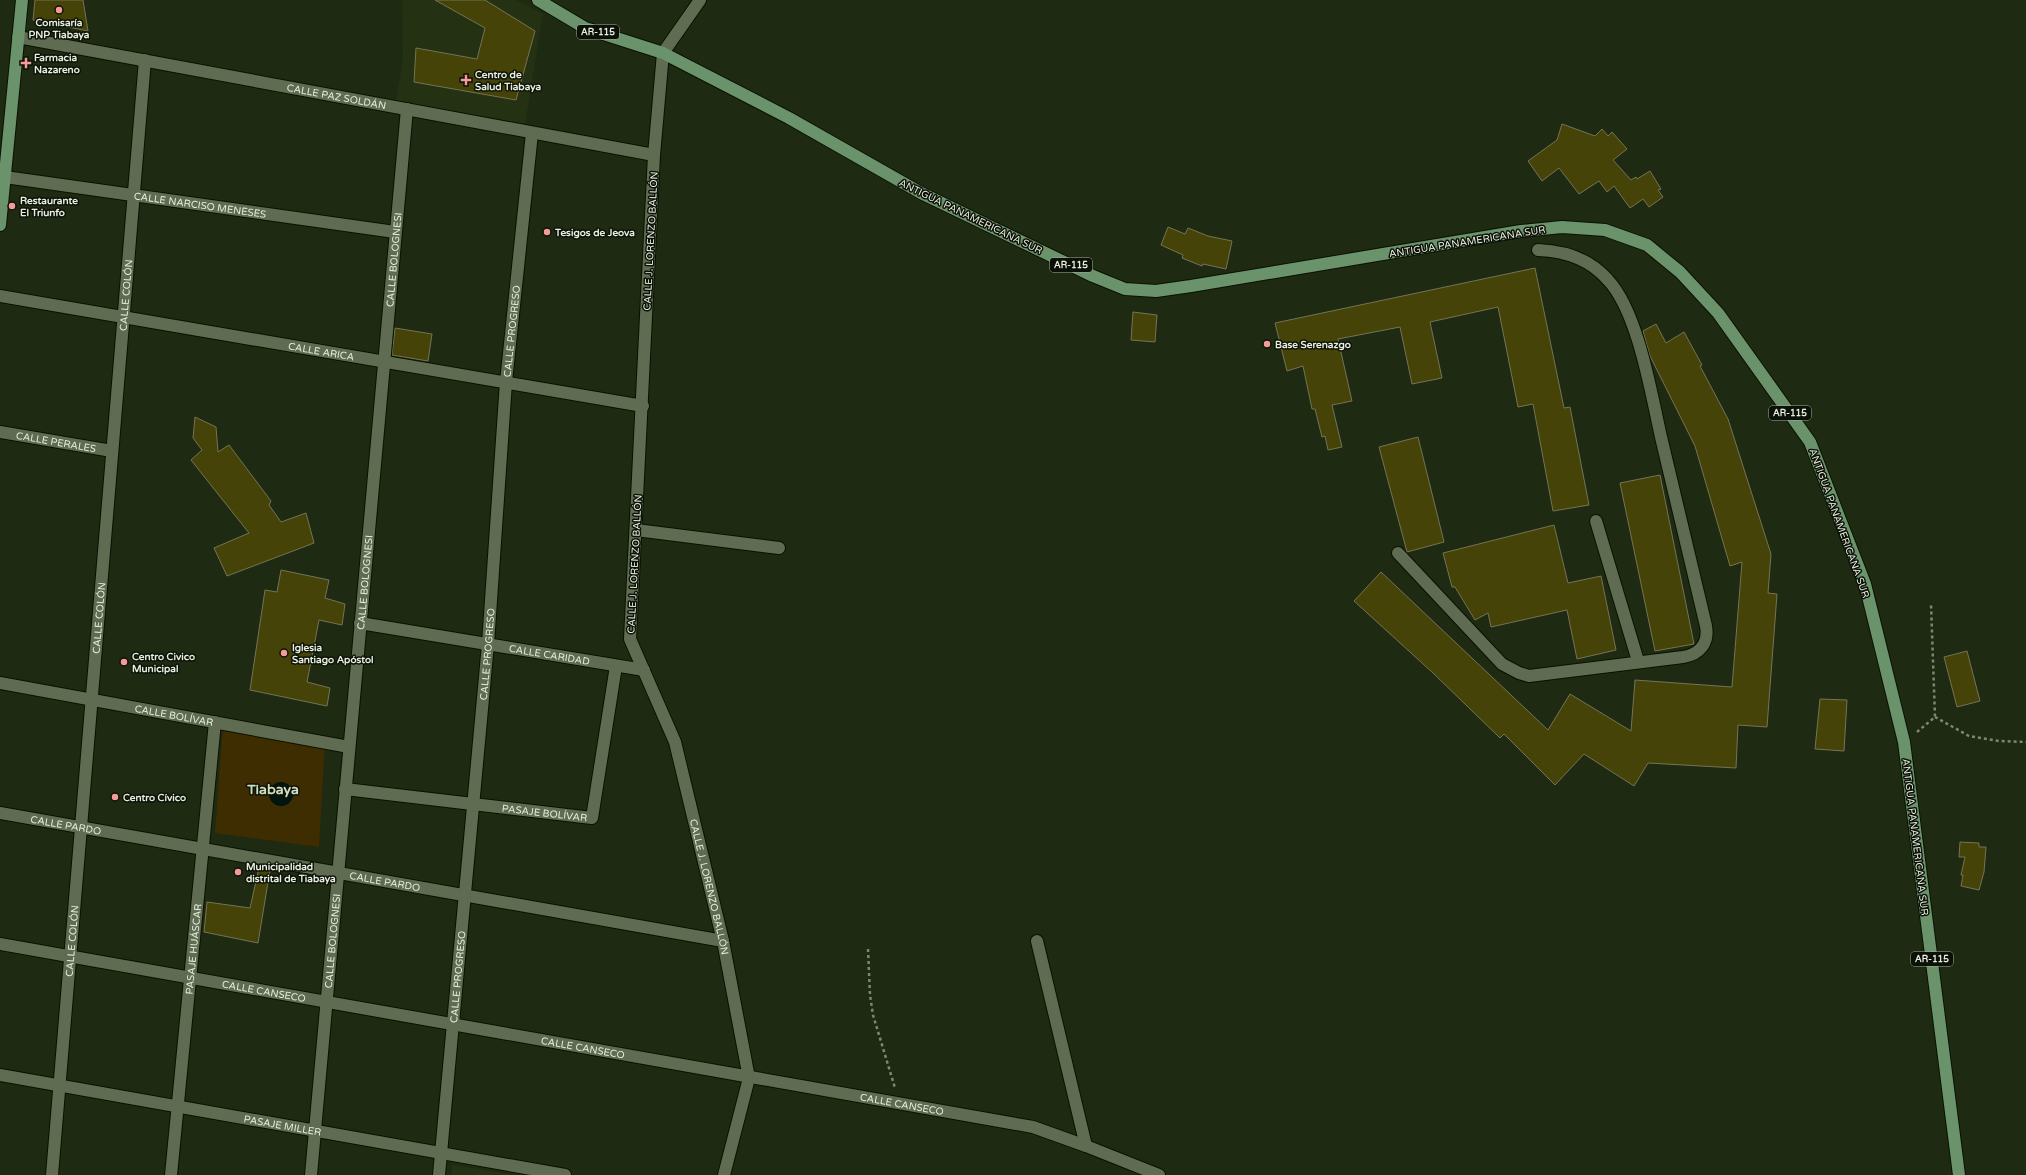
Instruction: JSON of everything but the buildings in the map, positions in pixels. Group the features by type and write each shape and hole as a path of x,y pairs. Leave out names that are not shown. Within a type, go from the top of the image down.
{"main road":[{"path":"0,225 22,0"},
{"name":"ANTIGUA PANAMERICANA SUR","path":"538,0 585,28 663,54 789,118 920,193 1093,276 1125,289 1156,291 1521,231 1562,227 1605,230 1647,245 1680,272 1718,312 1810,442 1865,584 1904,742 1959,1175"}],"street":[{"path":"663,54 700,0"},
{"name":"CALLE PAZ SOLDÁN","path":"18,37 654,155"},
{"name":"CALLE J. LORENZO BALLÓN","path":"663,54 654,155 643,406 630,639 674,742 723,941 749,1078 724,1175"},
{"name":"CALLE COLÓN","path":"52,1175 124,317 132,195 145,60"},
{"name":"CALLE BOLOGNESI","path":"311,1175 407,109"},
{"name":"CALLE PROGRESO","path":"439,1175 488,644 506,382 532,133"},
{"name":"CALLE NARCISO MENESES","path":"5,177 395,232"},
{"path":"1398,553 1502,664 1519,674 1529,676 1691,656 1698,652 1703,646 1708,633 1643,358 1625,305 1608,279 1597,269 1569,254 1538,250"},
{"name":"CALLE ARICA","path":"0,296 643,406"},
{"name":"CALLE PERALES","path":"0,432 112,451"},
{"path":"1596,521 1638,662"},
{"path":"636,530 779,548"},
{"name":"CALLE CARIDAD","path":"360,622 644,670"},
{"name":"PASAJE BOLÍVAR","path":"345,789 592,818 616,666"},
{"name":"CALLE BOLÍVAR","path":"0,683 349,747"},
{"name":"PASAJE HUÁSCAR","path":"172,1175 214,722"},
{"name":"CALLE PARDO","path":"0,813 723,941"},
{"path":"1037,941 1086,1146"},
{"name":"CALLE CANSECO","path":"0,944 749,1078 1033,1127 1159,1175"},
{"name":"PASAJE MILLER","path":"0,1075 565,1175"}],"path":[{"path":"1931,604 1935,717"},
{"path":"1904,742 1935,717"},
{"path":"1935,717 1969,736 2021,743 2026,742"},
{"path":"868,948 872,1015 890,1075 902,1104"}],"shaded area":[{"name":"Centro de Salud Tiabaya","path":"402,0 516,0 543,14 525,124 396,101 403,60"},
{"path":"223,727 325,743 319,847 215,833"},
{"path":"281,782 286,783 292,789 292,799 286,805 281,806 276,805 270,799 269,794 270,789 276,783"},
{"path":"453,1165 516,1175 452,1175"}],"place":[{"name":"Comisaría PNP Tiabaya","path":"59,10"},
{"name":"Farmacia Nazareno","path":"26,63"},
{"name":"Centro de Salud Tiabaya","path":"466,80"},
{"name":"Restaurante El Triunfo","path":"12,206"},
{"name":"Tesigos de Jeova","path":"547,232"},
{"name":"Base Serenazgo","path":"1267,344"},
{"name":"Iglesia Santiago Apóstol","path":"284,653"},
{"name":"Centro Civico Municipal","path":"124,662"},
{"name":"Centro Cívico","path":"115,797"},
{"name":"Municipalidad distrital de Tiabaya","path":"238,872"}],"district":[{"name":"Tiabaya","path":"273,789"}]}
